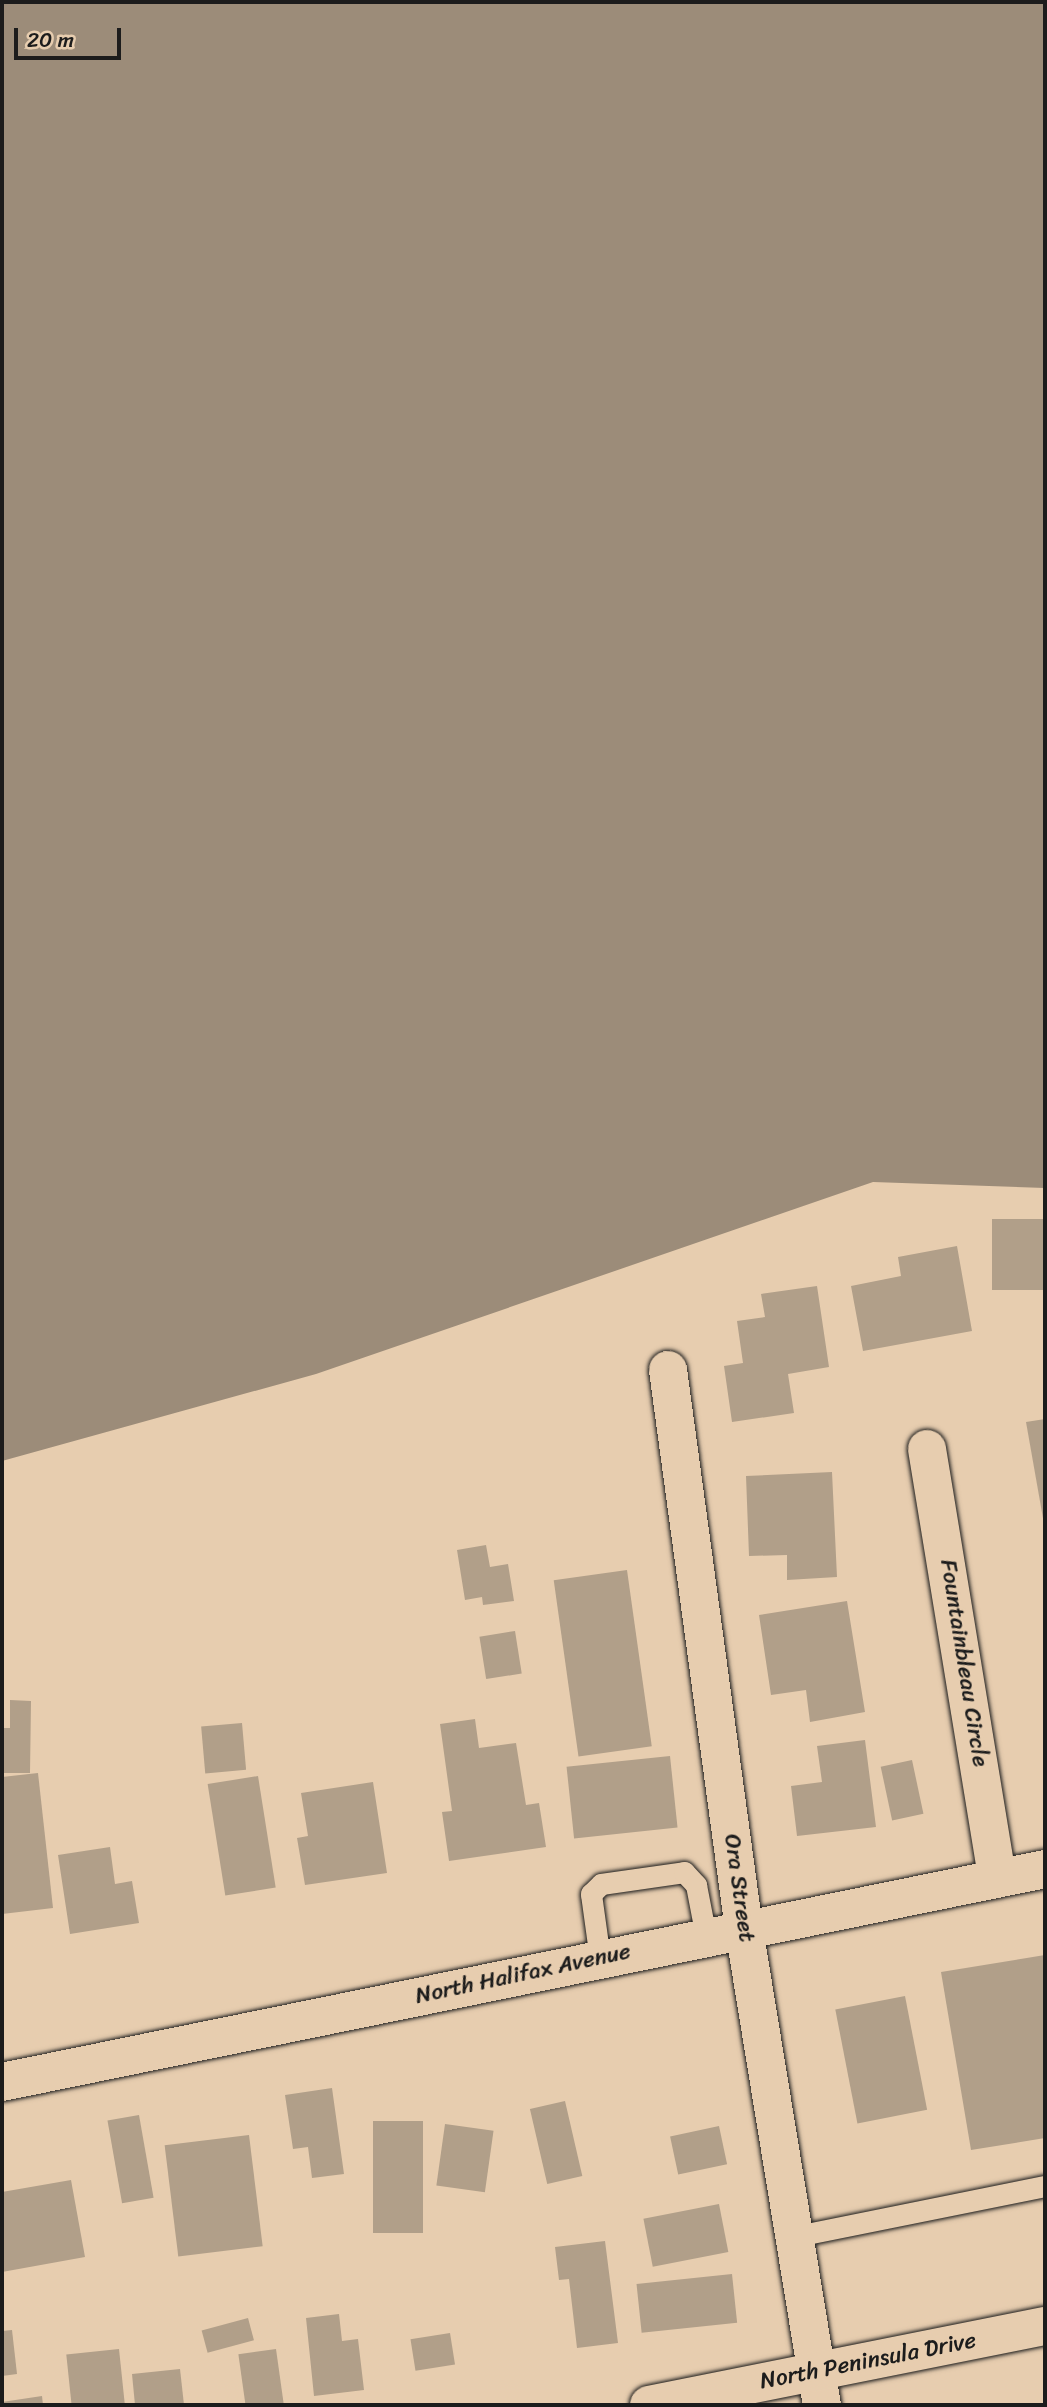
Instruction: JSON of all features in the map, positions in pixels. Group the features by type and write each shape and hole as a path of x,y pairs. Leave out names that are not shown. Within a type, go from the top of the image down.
{"street":[{"name":"Ora Street","path":"668,1370 744,1929 797,2236 820,2388"},
{"name":"Fountainbleau Circle","path":"927,1449 997,1878"},
{"name":"North Halifax Avenue","path":"2,2082 1045,1869"},
{"name":"North Peninsula Drive","path":"649,2405 820,2388 1045,2326"}],"lane":[{"path":"600,1959 591,1895 601,1884 684,1872 696,1885 706,1937"},
{"path":"797,2236 1045,2186"}],"shaded area":[{"path":"2,2 1045,2 1045,1188 873,1182 316,1374 2,1461"}],"building":[{"path":"992,1219 1045,1219 1045,1290 992,1290"},
{"path":"957,1246 972,1331 863,1351 851,1286 901,1276 898,1257"},
{"path":"817,1286 829,1367 788,1374 794,1413 732,1422 724,1366 743,1363 737,1321 765,1317 761,1294"},
{"path":"1045,1419 1045,1524 1044,1524 1026,1422"},
{"path":"832,1472 837,1577 787,1580 787,1555 749,1556 746,1476"},
{"path":"486,1545 490,1567 508,1564 514,1601 483,1605 482,1597 465,1600 457,1550"},
{"path":"627,1570 652,1746 578,1757 554,1580"},
{"path":"847,1601 865,1712 810,1722 806,1690 771,1695 759,1615"},
{"path":"515,1631 522,1673 486,1679 479,1637"},
{"path":"10,1700 31,1701 30,1773 2,1773 2,1728 10,1728"},
{"path":"475,1719 479,1748 516,1743 526,1805 539,1803 546,1847 449,1861 442,1812 452,1811 440,1724"},
{"path":"242,1723 246,1770 205,1773 201,1727"},
{"path":"865,1740 876,1827 797,1836 791,1786 822,1782 817,1746"},
{"path":"670,1756 678,1828 574,1838 567,1767"},
{"path":"912,1760 923,1814 892,1820 881,1767"},
{"path":"38,1773 53,1908 2,1914 2,1777"},
{"path":"258,1776 276,1888 225,1896 208,1784"},
{"path":"373,1782 387,1873 305,1885 297,1838 308,1836 301,1793"},
{"path":"110,1847 115,1884 132,1881 139,1923 70,1934 58,1855"},
{"path":"1045,1955 1045,2138 971,2150 941,1972"},
{"path":"905,1996 927,2110 857,2123 835,2010"},
{"path":"332,2088 344,2174 312,2178 308,2147 293,2149 285,2095"},
{"path":"565,2101 582,2176 547,2184 530,2109"},
{"path":"139,2115 154,2198 122,2203 107,2121"},
{"path":"373,2121 423,2121 423,2233 373,2233"},
{"path":"445,2124 494,2131 485,2192 436,2185"},
{"path":"719,2126 727,2164 678,2175 670,2136"},
{"path":"249,2135 263,2246 178,2257 165,2145"},
{"path":"71,2180 85,2257 2,2272 2,2192"},
{"path":"719,2204 728,2252 653,2267 643,2219"},
{"path":"605,2241 618,2343 577,2348 569,2279 559,2280 555,2247"},
{"path":"732,2274 737,2323 642,2333 637,2284"},
{"path":"339,2314 342,2341 358,2339 364,2390 314,2396 306,2318"},
{"path":"248,2318 254,2340 208,2353 202,2330"},
{"path":"12,2330 17,2374 2,2376 2,2331"},
{"path":"450,2333 455,2365 415,2371 410,2339"},
{"path":"119,2349 125,2405 72,2405 66,2355"},
{"path":"276,2349 284,2405 245,2405 238,2354"},
{"path":"180,2369 184,2405 135,2405 132,2374"},
{"path":"42,2396 43,2405 2,2405 2,2402"}]}
